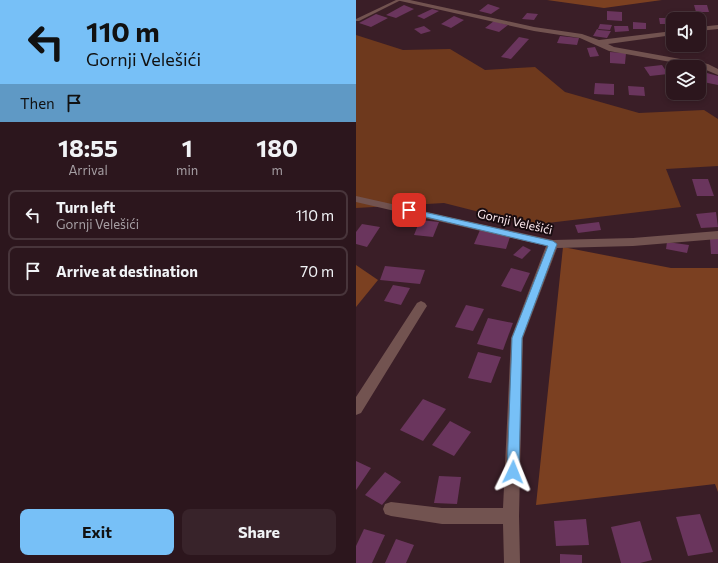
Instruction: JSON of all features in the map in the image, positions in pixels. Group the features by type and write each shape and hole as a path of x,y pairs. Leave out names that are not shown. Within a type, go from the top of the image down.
{"street":[{"path":"400,0 534,29 582,36 612,49 705,66 718,72"},
{"path":"706,28 718,27"},
{"path":"598,43 666,34"},
{"name":"Gornji Velešići","path":"356,199 553,244 633,242 718,235"},
{"path":"512,563 511,516 517,338 553,244"},
{"path":"356,409 421,306"},
{"path":"391,509 442,516 511,516"}],"lane":[{"path":"357,20 400,0"}],"shaded area":[{"path":"547,0 662,0 604,8"},
{"path":"356,35 403,50 450,49 485,70 535,67 565,92 639,113 704,110 718,119 718,166 666,169 681,207 531,225 444,203 356,208"},
{"path":"563,247 671,268 718,268 718,492 715,484 536,505"},
{"path":"356,265 378,280 356,307"}],"building":[{"path":"488,4 500,8 491,14 479,11"},
{"path":"404,5 414,9 396,18 386,15"},
{"path":"694,5 707,5 709,12 696,12"},
{"path":"432,9 439,11 424,19 417,16"},
{"path":"607,11 622,12 622,21 607,20"},
{"path":"527,13 538,14 534,20 522,19"},
{"path":"376,14 388,18 371,27 359,23"},
{"path":"454,16 464,20 451,28 441,24"},
{"path":"659,18 666,18 666,24 660,24"},
{"path":"494,21 508,25 499,32 485,28"},
{"path":"633,22 646,23 646,29 633,29"},
{"path":"600,24 612,25 610,30 598,29"},
{"path":"424,26 431,31 421,34 414,29"},
{"path":"614,26 628,26 629,31 615,32"},
{"path":"597,29 611,31 607,38 593,36"},
{"path":"560,36 579,38 577,45 557,43"},
{"path":"519,37 529,39 511,59 501,57"},
{"path":"595,47 599,56 590,57 587,48"},
{"path":"610,52 626,53 625,64 610,63"},
{"path":"662,65 666,71 666,74 650,76 644,67"},
{"path":"707,73 718,76 718,85 706,83"},
{"path":"595,83 614,84 614,95 594,94"},
{"path":"628,86 644,87 645,96 629,95"},
{"path":"692,179 708,179 714,196 697,196"},
{"path":"716,212 718,227 701,228 696,214"},
{"path":"420,220 439,222 433,237 414,235"},
{"path":"599,222 601,230 578,233 575,225"},
{"path":"362,224 380,227 367,247 356,244 356,232"},
{"path":"480,230 511,234 506,249 474,244"},
{"path":"710,239 718,239 718,254 711,254"},
{"path":"667,242 689,245 687,253 666,249"},
{"path":"523,246 531,250 522,259 513,255"},
{"path":"385,266 425,270 420,284 380,280"},
{"path":"511,268 530,273 521,292 501,286"},
{"path":"393,285 410,288 401,305 384,301"},
{"path":"466,305 484,309 473,331 455,327"},
{"path":"488,318 513,323 503,350 477,344"},
{"path":"478,352 501,357 491,383 468,378"},
{"path":"423,399 446,409 423,441 400,430"},
{"path":"450,421 471,432 454,456 432,445"},
{"path":"356,461 371,468 356,490"},
{"path":"385,472 401,482 382,505 365,495"},
{"path":"439,476 461,477 457,504 434,503"},
{"path":"700,514 713,552 688,556 676,517"},
{"path":"586,519 589,545 556,546 554,521"},
{"path":"640,521 652,560 640,563 621,563 611,527"},
{"path":"364,529 385,535 372,563 356,563 356,546"},
{"path":"396,539 414,545 406,563 385,563"},
{"path":"560,554 582,555 582,563 560,563"}],"route":[{"path":"409,210 553,244 517,338 513,472"}]}
